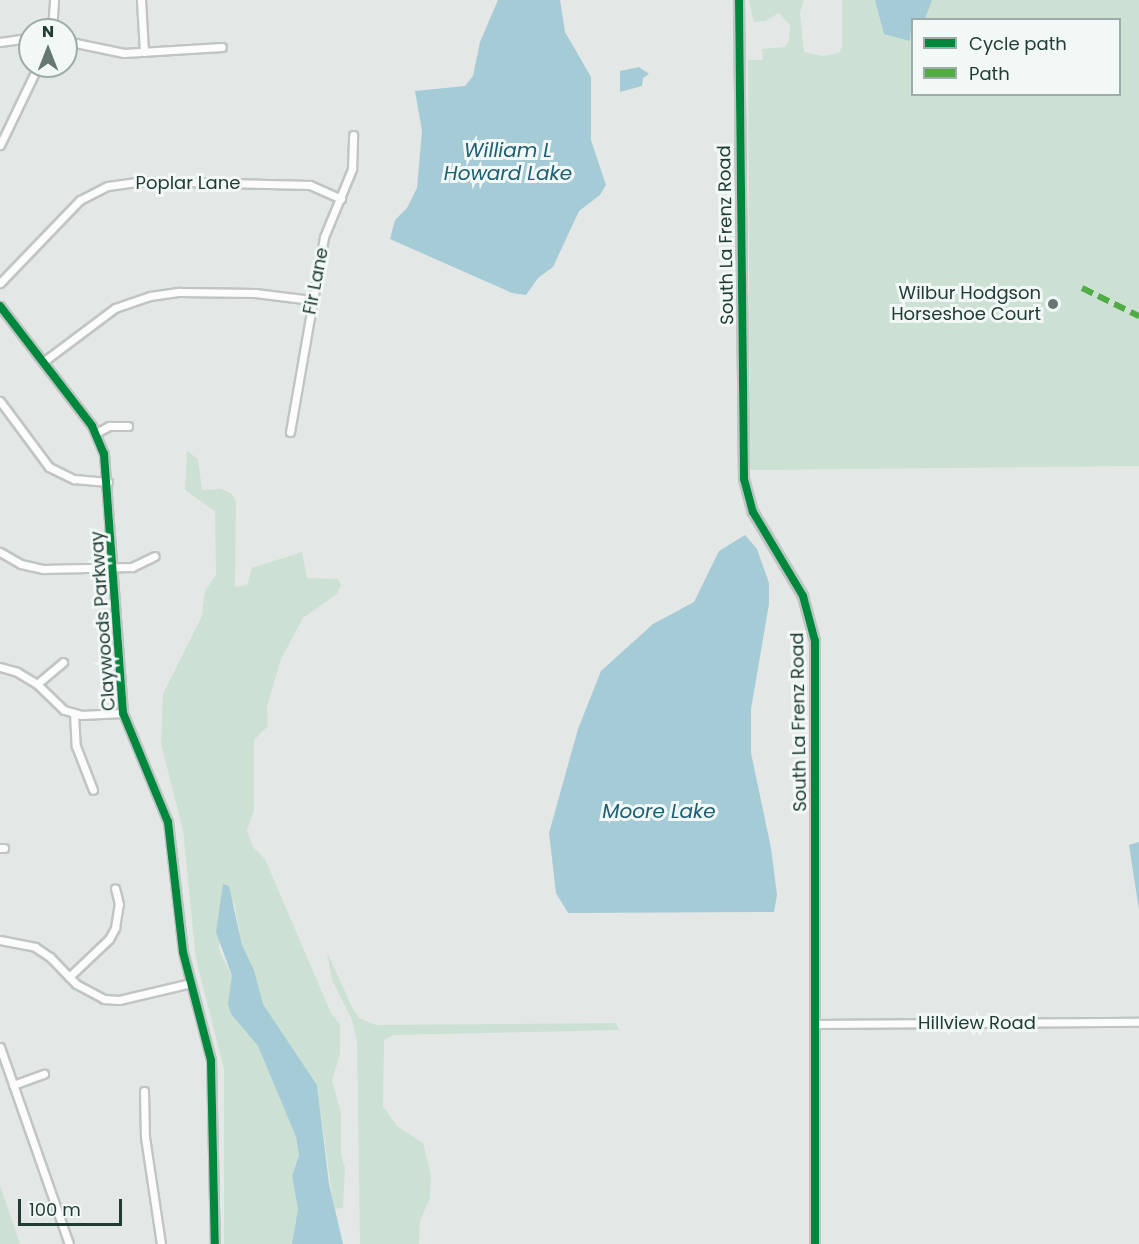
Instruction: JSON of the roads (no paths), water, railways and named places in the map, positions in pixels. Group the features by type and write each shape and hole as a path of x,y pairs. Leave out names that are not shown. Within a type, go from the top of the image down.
{"street":[{"path":"53,18 54,0"},
{"path":"141,0 144,52"},
{"name":"South La Frenz Road","path":"739,0 744,479 753,512 795,580 813,626 817,693 814,1244"},
{"path":"0,42 18,40"},
{"path":"78,44 111,52 222,47"},
{"path":"0,145 32,78"},
{"name":"Fir Lane","path":"290,432 324,237 352,169 353,135"},
{"name":"Poplar Lane","path":"0,283 80,200 108,186 144,181 310,185 341,199"},
{"path":"43,362 115,308 150,296 180,292 255,293 312,300"},
{"name":"Claywoods Parkway","path":"0,306 96,433 108,482 123,713 168,822 183,952 211,1060 215,1244"},
{"path":"0,401 49,467 74,479 108,482"},
{"path":"96,433 109,426 128,426"},
{"path":"0,552 21,564 43,569 132,567 155,556"},
{"path":"36,684 63,662"},
{"path":"0,667 17,672 36,684 52,700 74,713 123,713"},
{"path":"74,713 76,746 93,790"},
{"path":"69,977 115,928 119,904 115,888"},
{"path":"0,940 34,947 90,994 119,1000 191,983"},
{"name":"Hillview Road","path":"815,1024 1139,1022"},
{"path":"0,1047 69,1244"},
{"path":"13,1085 44,1074"},
{"path":"144,1090 146,1137 161,1244"}],"water":[{"name":"William L Howard Lake","path":"498,0 560,0 565,32 591,77 591,140 606,185 600,195 579,211 553,267 538,278 526,295 512,293 390,239 395,220 407,208 417,188 422,131 415,91 465,86 473,76 480,42"},
{"path":"875,0 932,0 925,18 911,18 910,41 884,34"},
{"path":"639,67 649,74 643,78 642,86 620,92 620,71"},
{"name":"Moore Lake","path":"745,535 757,549 769,583 769,604 751,709 751,753 771,848 777,895 774,912 568,913 556,893 549,833 578,729 601,671 653,624 694,602 719,551"},
{"path":"1139,842 1139,910 1129,845"},
{"path":"223,884 229,886 242,945 254,970 263,1004 317,1085 329,1184 343,1244 292,1244 298,1209 292,1176 299,1155 296,1137 258,1046 231,1014 228,1004 232,976 216,932"}],"place":[{"name":"Wilbur Hodgson Horseshoe Court","path":"1053,304"}]}
